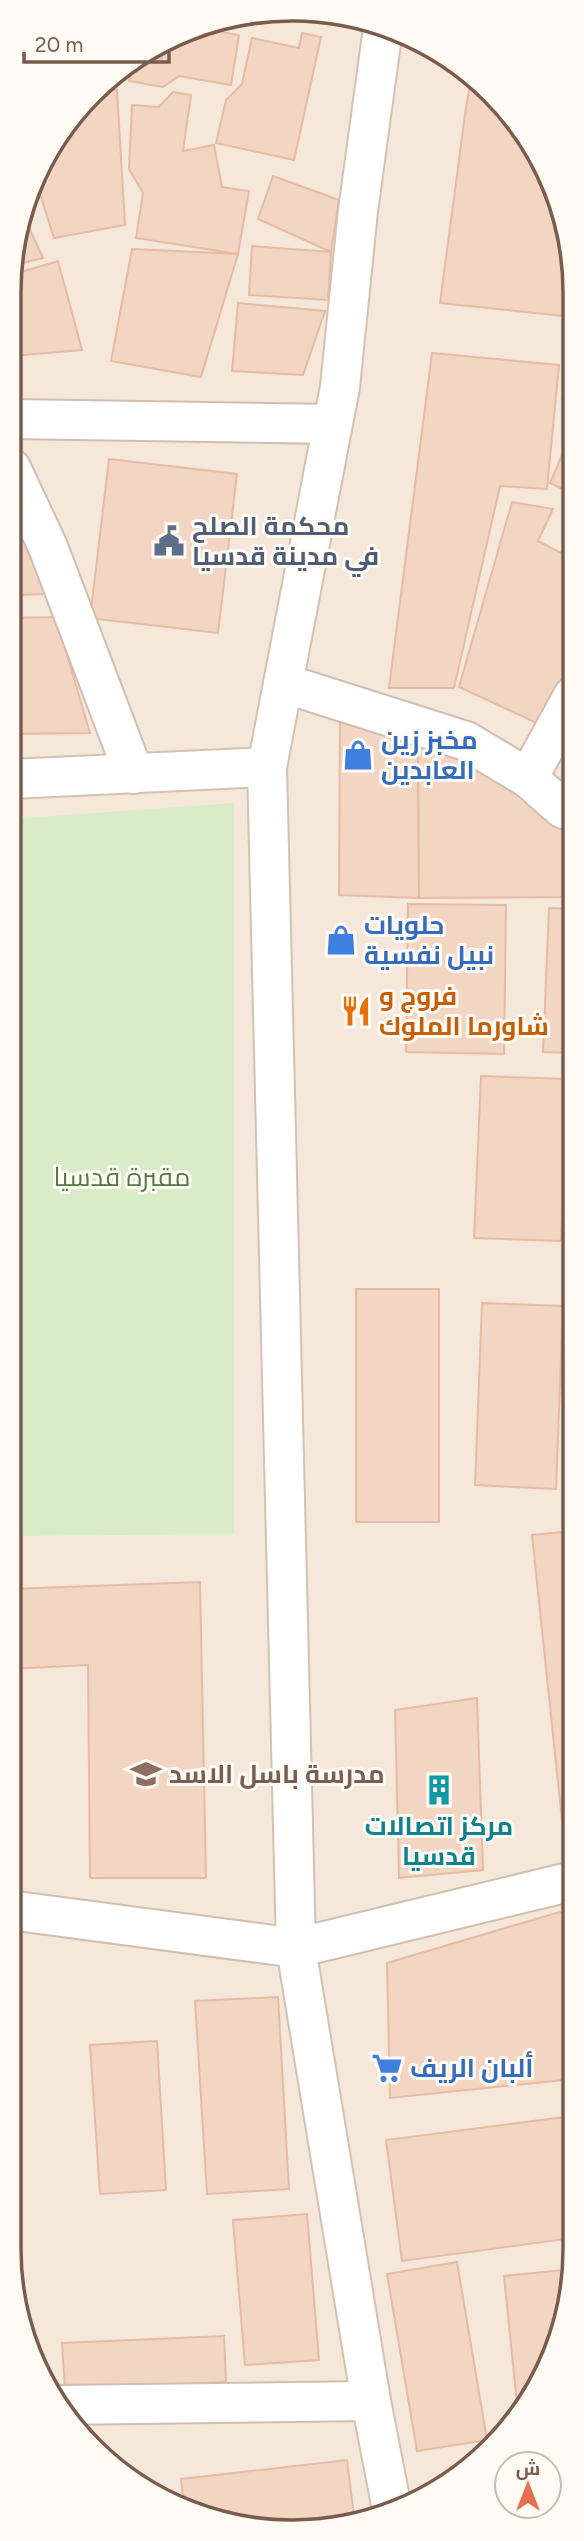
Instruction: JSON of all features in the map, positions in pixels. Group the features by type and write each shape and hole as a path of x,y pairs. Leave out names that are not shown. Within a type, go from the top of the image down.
{"main road":[{"path":"382,36 358,211 340,387 267,767 296,1948 371,2402 390,2501"},
{"path":"21,419 332,424"},
{"path":"21,489 48,547 134,774"},
{"path":"283,683 466,741 528,778 563,808"},
{"path":"528,778 563,714"},
{"path":"21,779 267,767"},
{"path":"21,1912 296,1948 563,1883"},
{"path":"70,2405 371,2402"}],"shaded area":[{"path":"257,23 327,23 379,35 412,49 443,67 484,100 517,141 535,172 549,205 561,257 561,2284 549,2336 535,2369 507,2414 471,2453 428,2484 379,2506 327,2518 292,2520 257,2518 205,2506 156,2484 100,2441 67,2400 49,2369 30,2319 22,2267 23,257 35,205 57,156 88,113 127,77 172,49 222,30"}],"green space":[{"name":"مقبرة قدسيا","path":"234,803 234,1534 21,1536 21,818"}],"building":[{"path":"218,31 239,35 231,85 179,76 163,87 129,81 130,75 141,67 157,57 162,58 163,54 205,35"},
{"path":"302,33 321,37 294,160 216,143 226,100 242,84 252,38 299,48"},
{"path":"470,87 507,127 535,172 549,205 558,239 563,316 440,303"},
{"path":"111,90 117,90 125,225 54,238 41,197 38,197 49,172 67,141 100,100"},
{"path":"173,92 191,95 183,151 214,145 222,187 249,191 238,254 136,238 143,193 129,169 132,105 159,107"},
{"path":"273,176 339,200 331,252 258,219"},
{"path":"29,227 43,258 23,263"},
{"path":"252,246 331,252 328,300 249,295"},
{"path":"132,249 238,254 201,377 111,361"},
{"path":"58,261 82,350 21,355 22,272"},
{"path":"238,303 325,311 303,375 232,371"},
{"path":"432,353 559,365 547,489 500,486 454,688 389,688"},
{"path":"563,453 563,489 550,483"},
{"path":"109,459 237,474 218,633 90,618"},
{"path":"512,502 553,509 538,541 563,554 563,691 541,725 459,687"},
{"path":"21,532 49,594 21,595"},
{"path":"56,617 90,733 21,734 21,618"},
{"path":"340,721 418,738 419,898 339,895"},
{"path":"418,738 533,794 563,822 563,897 419,898"},
{"path":"408,904 506,905 504,1054 406,1052"},
{"path":"549,908 563,909 563,1053 543,1052"},
{"path":"481,1076 563,1079 561,1241 474,1238"},
{"path":"356,1289 439,1289 439,1522 356,1522"},
{"path":"482,1303 563,1306 556,1489 475,1485"},
{"path":"563,1532 563,1830 532,1535"},
{"name":"مدرسة باسل الاسد","path":"200,1582 206,1878 90,1878 88,1665 21,1668 21,1589"},
{"name":"مركز اتصالات قدسيا","path":"477,1698 483,1870 399,1878 395,1710"},
{"path":"563,1911 563,2080 390,2098 387,1963"},
{"path":"278,1997 289,2189 207,2194 195,2001"},
{"path":"157,2041 166,2190 100,2194 90,2045"},
{"path":"563,2117 563,2239 402,2261 386,2140"},
{"path":"307,2214 319,2360 245,2365 233,2220"},
{"path":"457,2262 487,2438 485,2440 417,2451 387,2274"},
{"path":"562,2270 558,2302 549,2336 535,2369 517,2400 504,2276"},
{"path":"224,2336 226,2382 65,2389 62,2343"},
{"path":"347,2460 354,2513 292,2520 239,2515 183,2497 181,2479"}],"place":[{"name":"محكمة الصلح في مدينة قدسيا","path":"169,541"},
{"name":"مخبز زين العابدين","path":"358,755"},
{"name":"حلويات نبيل نفسية","path":"341,940"},
{"name":"فروج و شاورما الملوك","path":"356,1011"},
{"name":"مدرسة باسل الاسد","path":"146,1774"},
{"name":"مركز اتصالات قدسيا","path":"439,1790"},
{"name":"ألبان الريف","path":"387,2068"}]}
